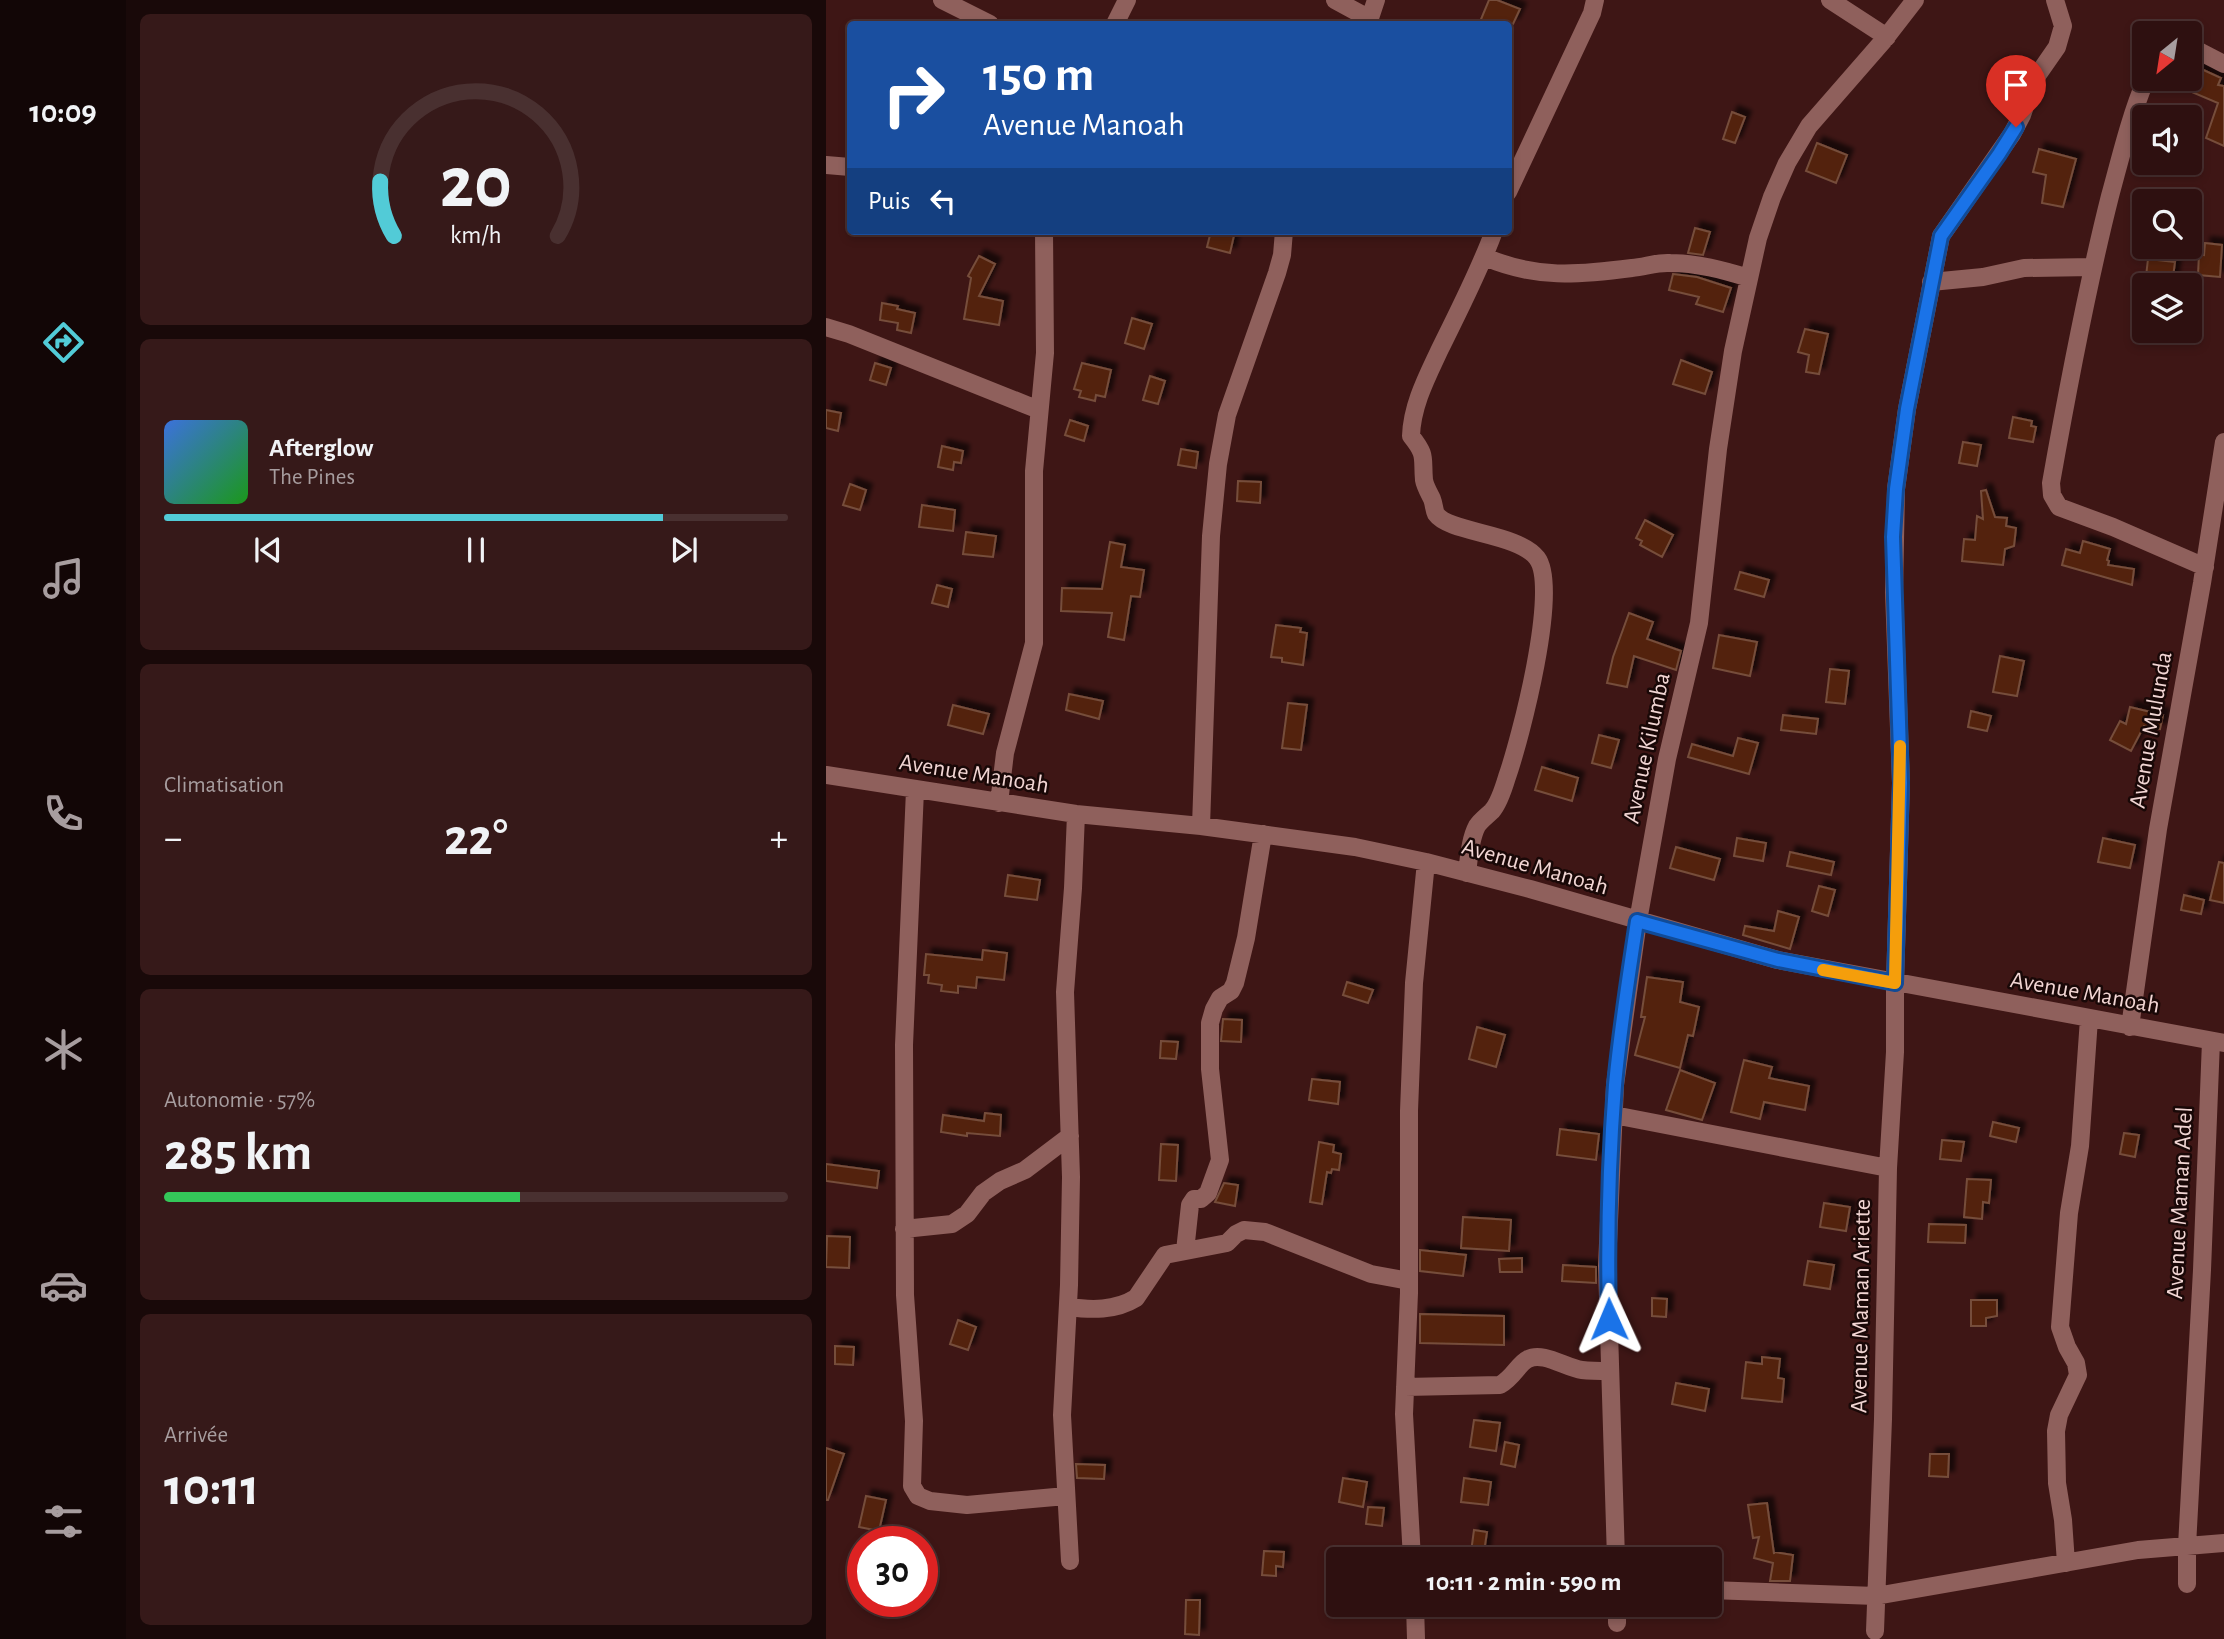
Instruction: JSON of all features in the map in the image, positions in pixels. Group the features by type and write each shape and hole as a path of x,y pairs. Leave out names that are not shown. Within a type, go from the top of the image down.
{"street":[{"path":"942,0 984,21"},
{"path":"1117,21 1128,0"},
{"path":"1335,0 1367,21"},
{"path":"1369,21 1376,0"},
{"path":"1512,183 1592,13 1595,0"},
{"path":"1830,0 1887,37"},
{"name":"Avenue Kilumba","path":"1616,1547 1607,1266 1614,1115 1623,1017 1637,921 1667,759 1699,623 1718,449 1733,351 1749,278 1772,197 1787,163 1809,126 1887,37 1915,0"},
{"name":"Avenue Maman Ariette","path":"1875,1631 1888,1168 1895,1052 1901,783 1894,592 1895,501 1907,409 1941,236 2012,134 2034,80 2057,47 2063,26 2055,0"},
{"path":"2202,53 2224,64"},
{"path":"2141,91 2132,114 2093,267 2051,483 2052,495 2059,507 2205,567"},
{"path":"826,164 847,167"},
{"path":"999,803 1005,753 1034,643 1034,471 1045,353 1044,235"},
{"path":"1201,826 1211,536 1218,464 1227,415 1277,273 1284,235"},
{"path":"1467,873 1476,827 1494,809 1507,777 1536,667 1543,600 1543,571 1537,557 1524,548 1490,534 1452,526 1441,520 1435,513 1424,481 1425,464 1422,452 1411,436 1414,413 1423,387 1485,257 1493,235"},
{"path":"1485,257 1527,272 1556,275 1624,270 1670,262 1699,265 1749,278"},
{"path":"1931,282 1983,277 2024,268 2093,267"},
{"path":"826,327 1040,410"},
{"name":"Avenue Mulunda","path":"2130,1027 2158,829 2205,567 2224,442"},
{"name":"Avenue Manoah","path":"826,775 1076,814 1201,826 1355,847 1426,862 1778,960 2218,1042"},
{"path":"915,790 904,1045 905,1295 914,1421 912,1486 918,1496 930,1501 967,1505 1066,1496"},
{"path":"1070,1561 1062,1415 1068,1307 1070,1136 1065,992 1076,814"},
{"path":"1185,1251 1190,1205 1194,1199 1200,1199 1208,1193 1220,1160 1210,1069 1210,1023 1213,1009 1220,998 1231,991 1235,983 1246,938 1263,834"},
{"path":"1411,1547 1406,1474 1405,1387 1409,1281 1409,1111 1414,983 1426,862"},
{"path":"2066,1563 2057,1483 2056,1431 2059,1415 2078,1375 2076,1363 2060,1327 2069,1213 2080,1146 2089,1019"},
{"name":"Avenue Maman Adel","path":"2187,1584 2196,1367 2218,1042"},
{"path":"1614,1115 1888,1168"},
{"path":"904,1229 953,1224 967,1214 983,1193 1000,1181 1025,1170 1070,1136"},
{"path":"1068,1307 1093,1310 1129,1302 1136,1298 1165,1255 1227,1243 1244,1230 1265,1232 1371,1274 1409,1281"},
{"path":"1405,1387 1500,1385 1509,1380 1525,1361 1532,1357 1580,1370 1610,1371"},
{"path":"1722,1590 1876,1596 2138,1550 2224,1543"},
{"path":"1415,1617 1416,1639"}],"building":[{"path":"1489,0 1497,0 1520,9 1513,24 1512,21 1480,21"},
{"path":"2202,69 2221,78 2218,85 2224,86 2224,146 2206,138 2218,103 2189,91 2202,91"},
{"path":"1732,112 1745,117 1735,143 1723,139"},
{"path":"1817,143 1847,155 1836,183 1806,171"},
{"path":"2039,149 2076,159 2063,207 2042,203 2046,175 2033,172"},
{"path":"1695,228 1710,232 1703,255 1688,253"},
{"path":"1210,235 1234,235 1230,253 1207,247"},
{"path":"2205,243 2222,245 2220,277 2198,273 2199,259 2204,255"},
{"path":"979,256 995,264 979,296 1003,301 999,325 964,319 971,278 968,276"},
{"path":"2148,259 2175,262 2174,273 2146,273"},
{"path":"1673,274 1697,277 1731,288 1723,312 1696,304 1699,297 1669,290"},
{"path":"882,303 915,313 911,333 897,330 898,323 880,320"},
{"path":"1132,318 1152,324 1144,349 1125,343"},
{"path":"1805,329 1828,334 1819,374 1806,372 1809,355 1798,352"},
{"path":"1681,360 1712,372 1705,394 1673,384"},
{"path":"875,363 891,368 886,385 870,380"},
{"path":"1082,363 1111,370 1105,397 1096,395 1095,401 1079,397 1081,391 1074,389"},
{"path":"1150,376 1165,381 1158,404 1143,400"},
{"path":"826,410 841,413 838,431 826,428"},
{"path":"2013,417 2032,421 2031,426 2036,427 2033,442 2009,438"},
{"path":"1070,420 1088,426 1084,441 1065,435"},
{"path":"1963,442 1981,445 1977,466 1959,463"},
{"path":"942,446 963,451 961,463 954,462 953,470 938,467"},
{"path":"1181,449 1198,452 1196,468 1178,465"},
{"path":"1238,481 1261,482 1260,503 1237,501"},
{"path":"850,484 866,490 860,510 843,505"},
{"path":"1986,490 1995,517 2007,518 2006,526 2016,528 2014,546 2005,549 2003,565 1962,561 1964,539 1975,540 1977,516 1983,519 1981,491"},
{"path":"922,505 955,510 953,531 919,527"},
{"path":"1645,520 1673,535 1662,557 1640,545 1642,541 1636,538"},
{"path":"966,532 996,536 993,557 963,554"},
{"path":"2083,541 2110,549 2108,565 2134,569 2132,585 2062,565 2066,549 2080,553"},
{"path":"1110,542 1125,545 1121,567 1144,570 1140,597 1131,596 1124,640 1108,637 1112,613 1061,611 1062,588 1102,589"},
{"path":"1740,572 1769,580 1764,597 1735,589"},
{"path":"937,585 952,589 948,607 932,603"},
{"path":"1629,613 1653,622 1647,639 1681,651 1676,670 1634,656 1627,687 1607,683"},
{"path":"1276,625 1301,628 1300,632 1307,633 1303,665 1282,662 1282,658 1271,657"},
{"path":"1719,635 1757,642 1750,676 1713,668"},
{"path":"2000,656 2024,661 2017,696 1993,692"},
{"path":"1830,669 1849,671 1845,704 1826,702"},
{"path":"1069,694 1103,701 1099,719 1066,710"},
{"path":"1288,703 1307,705 1301,750 1282,748"},
{"path":"953,705 989,714 983,734 948,725"},
{"path":"2130,707 2163,715 2160,729 2144,726 2131,751 2110,740 2120,721 2126,724"},
{"path":"1971,711 1991,716 1987,731 1968,727"},
{"path":"1783,715 1818,719 1816,734 1781,730"},
{"path":"1599,735 1619,740 1611,768 1592,763"},
{"path":"1738,738 1758,743 1749,774 1688,757 1692,744 1733,756"},
{"path":"1542,767 1578,778 1572,801 1535,790"},
{"path":"1737,838 1766,843 1763,861 1734,856"},
{"path":"2103,838 2135,845 2130,868 2098,862"},
{"path":"1676,847 1720,859 1714,880 1670,868"},
{"path":"1790,852 1834,862 1831,875 1787,866"},
{"path":"2219,862 2224,863 2224,903 2210,900"},
{"path":"1008,875 1040,880 1037,900 1005,896"},
{"path":"1819,886 1835,890 1828,916 1812,911"},
{"path":"2184,895 2204,900 2201,914 2181,910"},
{"path":"1778,911 1799,917 1790,949 1743,935 1745,926 1774,931"},
{"path":"983,950 1007,953 1004,980 977,977 976,988 958,986 958,993 941,991 942,985 928,983 929,975 924,975 926,954 982,960"},
{"path":"1647,977 1683,982 1680,1002 1699,1007 1693,1036 1688,1035 1680,1068 1635,1055 1645,1017 1641,1017"},
{"path":"1347,982 1373,990 1368,1003 1343,995"},
{"path":"1223,1019 1242,1020 1241,1042 1221,1041"},
{"path":"1477,1027 1505,1035 1496,1067 1469,1059"},
{"path":"1161,1041 1178,1042 1176,1059 1160,1058"},
{"path":"1744,1060 1772,1067 1769,1078 1809,1086 1805,1110 1764,1102 1760,1119 1731,1112"},
{"path":"1680,1070 1715,1083 1702,1120 1666,1110"},
{"path":"1312,1079 1340,1082 1338,1104 1309,1100"},
{"path":"985,1113 1001,1115 1000,1136 967,1133 967,1136 941,1132 943,1115 984,1121"},
{"path":"1993,1122 2019,1128 2016,1142 1990,1136"},
{"path":"1560,1129 1599,1134 1596,1160 1557,1155"},
{"path":"2124,1133 2139,1135 2135,1157 2120,1154"},
{"path":"1942,1140 1964,1142 1961,1161 1940,1159"},
{"path":"1319,1142 1334,1145 1333,1152 1341,1154 1339,1170 1332,1169 1331,1173 1327,1172 1322,1204 1310,1202"},
{"path":"1161,1144 1178,1145 1176,1181 1159,1180"},
{"path":"826,1164 879,1171 877,1188 826,1181"},
{"path":"1967,1179 1991,1180 1989,1203 1983,1202 1982,1219 1964,1217"},
{"path":"1224,1183 1238,1185 1235,1206 1215,1202"},
{"path":"1824,1203 1850,1207 1846,1231 1820,1227"},
{"path":"1463,1217 1511,1220 1509,1251 1461,1248"},
{"path":"1929,1224 1966,1225 1965,1243 1928,1242"},
{"path":"827,1236 850,1237 849,1268 826,1267"},
{"path":"1420,1250 1466,1255 1463,1276 1420,1271"},
{"path":"1522,1258 1522,1272 1500,1272 1499,1259"},
{"path":"1808,1261 1834,1265 1830,1289 1804,1285"},
{"path":"1563,1265 1596,1267 1596,1283 1562,1281"},
{"path":"1652,1298 1667,1299 1666,1317 1652,1316"},
{"path":"1971,1300 1997,1300 1997,1316 1986,1318 1986,1326 1971,1326"},
{"path":"1420,1314 1504,1316 1504,1345 1420,1343"},
{"path":"958,1320 976,1327 968,1350 950,1344"},
{"path":"835,1346 854,1347 853,1365 835,1364"},
{"path":"1762,1357 1780,1359 1778,1378 1784,1379 1782,1402 1742,1398 1746,1362 1762,1364"},
{"path":"1676,1383 1709,1389 1705,1411 1672,1404"},
{"path":"1474,1420 1500,1423 1496,1451 1470,1447"},
{"path":"1505,1442 1519,1445 1515,1467 1501,1464"},
{"path":"826,1448 844,1454 828,1500 826,1500"},
{"path":"1930,1454 1949,1454 1948,1477 1929,1476"},
{"path":"1076,1464 1105,1465 1104,1479 1077,1478"},
{"path":"1343,1478 1367,1482 1363,1507 1339,1502"},
{"path":"1464,1478 1491,1482 1488,1505 1461,1502"},
{"path":"866,1496 886,1500 880,1526 859,1526"},
{"path":"1767,1503 1774,1554 1793,1555 1790,1581 1770,1581 1773,1563 1754,1558 1759,1537 1753,1538 1748,1505"},
{"path":"1368,1507 1384,1508 1382,1526 1366,1524"},
{"path":"1474,1530 1487,1532 1485,1547 1472,1547"},
{"path":"1264,1551 1284,1552 1283,1567 1276,1566 1276,1576 1262,1575"},
{"path":"1186,1600 1200,1600 1199,1635 1185,1634"}],"slow traffic":[{"path":"1823,970 1895,983 1900,746"}],"route":[{"path":"1609,1319 1607,1266 1615,1085 1637,921 1778,960 1895,983 1901,783 1893,537 1896,489 1907,409 1941,236 2016,127"}]}
